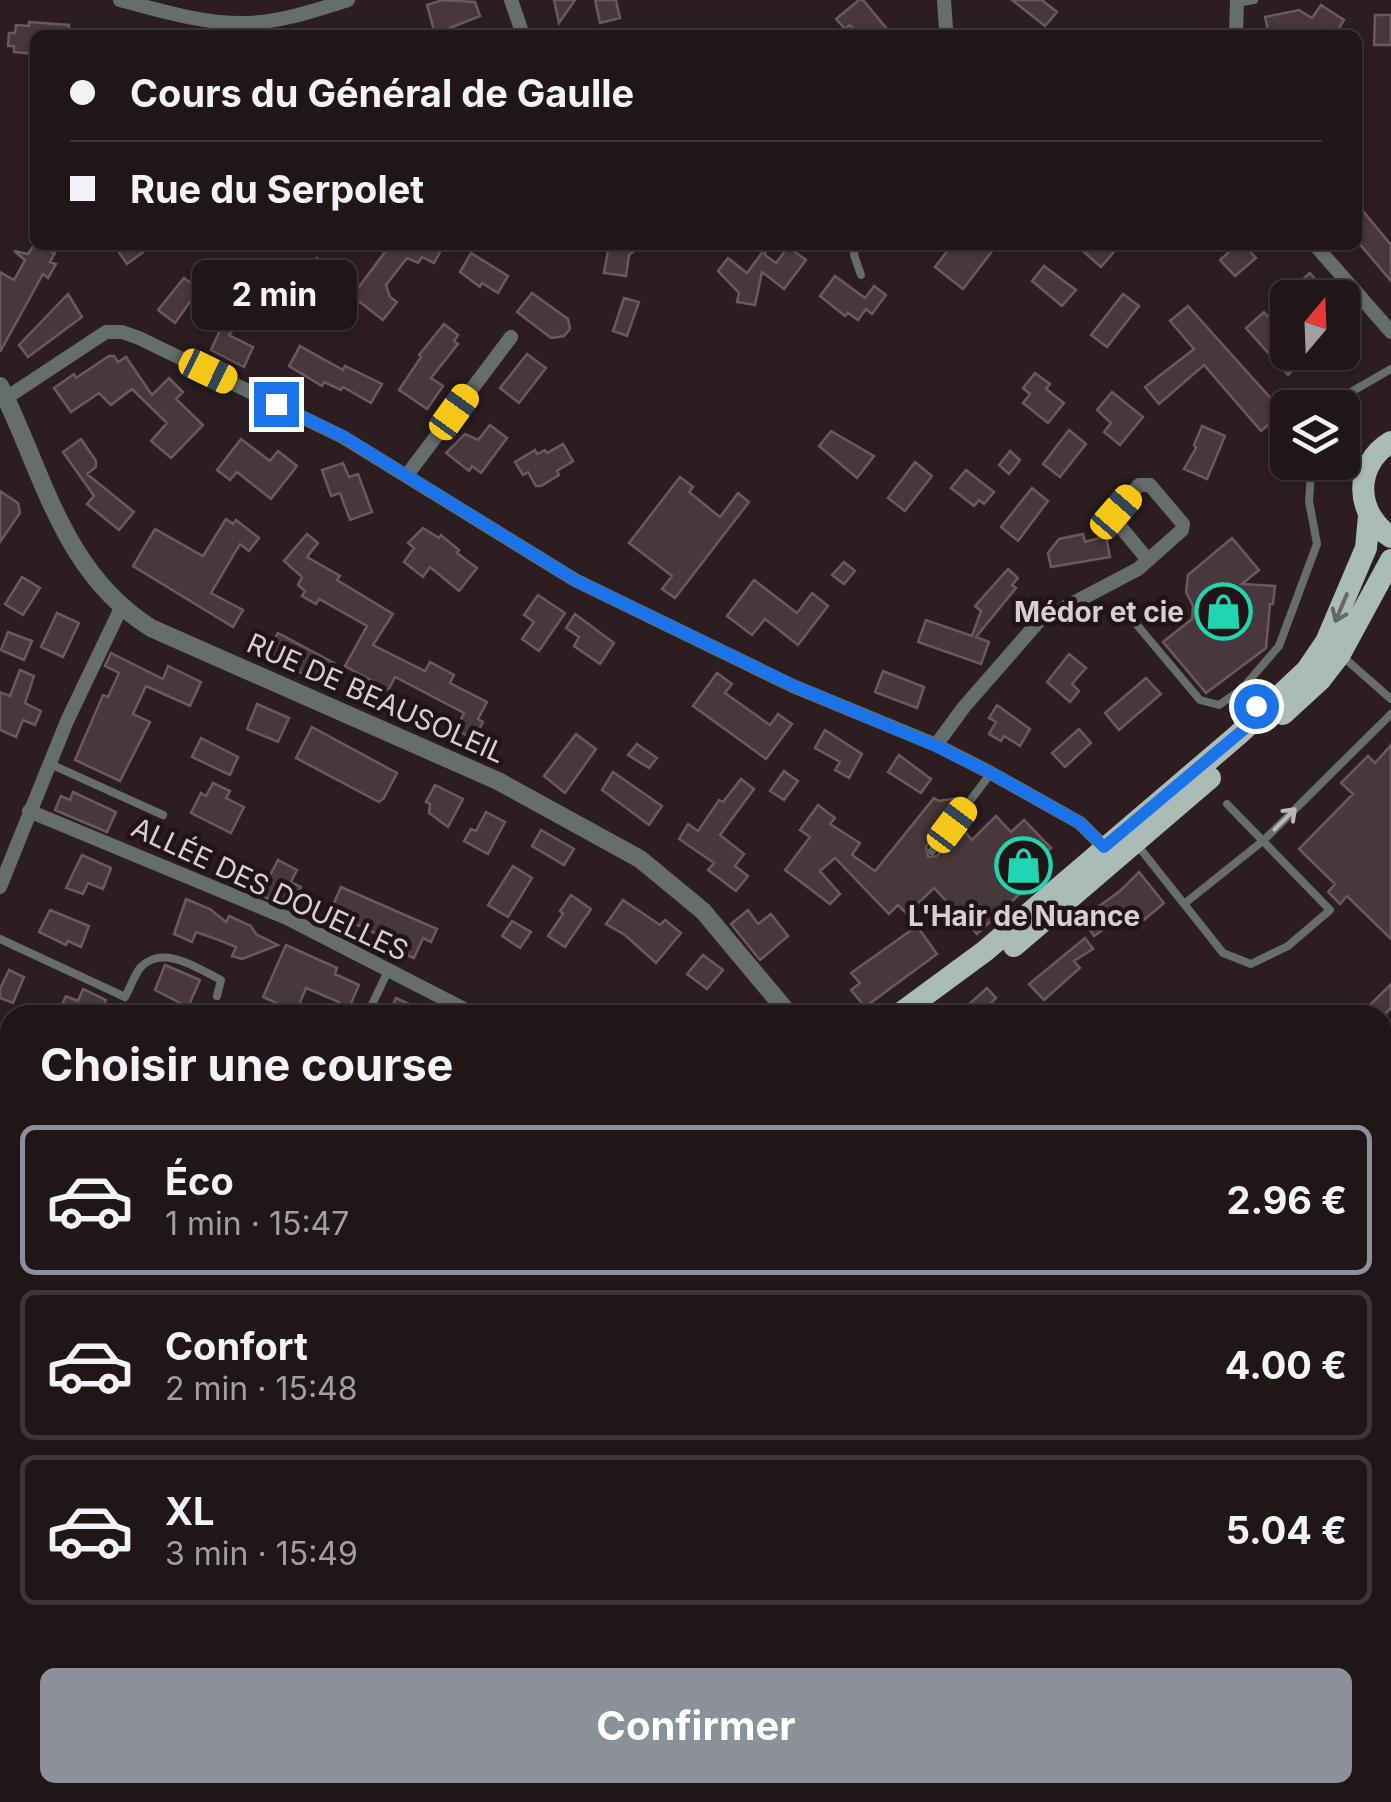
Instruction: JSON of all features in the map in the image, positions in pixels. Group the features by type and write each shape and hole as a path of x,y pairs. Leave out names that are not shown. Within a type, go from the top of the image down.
{"main road":[{"path":"1130,836 1307,670 1326,642 1366,548 1368,516 1362,485 1366,469 1374,455 1391,442"},
{"path":"1368,516 1391,537"},
{"path":"911,1005 1110,853 1320,680 1340,654 1391,560"},
{"path":"937,1005 990,966 1110,853"}],"street":[{"path":"120,0 182,16 241,23 294,17 348,0"},
{"path":"511,0 521,30"},
{"path":"944,0 947,30"},
{"path":"1236,30 1237,2"},
{"path":"1319,250 1391,332"},
{"path":"3,392 106,332 122,332 344,437 575,580 794,686 991,773 1080,823 1110,853"},
{"path":"407,475 506,343 486,337"},
{"name":"RUE DE BEAUSOLEIL","path":"3,392 63,532 95,580 121,608 151,628 498,781 640,859 703,911 782,1005"},
{"path":"936,746 964,707 1040,620 1105,589 1148,560 1182,530 1184,524 1150,485 1139,485 1114,519 1148,560"},
{"path":"0,887 48,764 121,608"},
{"name":"ALLÉE DES DOUELLES","path":"28,811 269,910 457,1005"},
{"path":"924,1005 972,970 989,947"}],"lane":[{"path":"1237,2 1254,0"},
{"path":"855,250 862,275"},
{"path":"1354,390 1391,369"},
{"path":"1137,626 1200,700 1219,705 1242,689 1279,646 1317,544 1310,501 1311,480"},
{"path":"1340,654 1391,699"},
{"path":"1242,689 1262,714"},
{"path":"1184,904 1264,840 1391,714"},
{"path":"48,764 163,815"},
{"path":"932,851 991,773"},
{"path":"1130,836 1223,954 1251,964 1288,946 1330,910 1227,804"},
{"path":"0,940 125,997 142,966 160,958 174,958 221,980 217,996"},
{"path":"372,1005 388,971"}],"building":[{"path":"442,0 475,2 480,16 445,30 434,30 427,5"},
{"path":"554,0 575,0 559,23"},
{"path":"595,0 616,0 620,18 600,23"},
{"path":"863,0 888,30 854,30 850,25 845,29 836,19"},
{"path":"1012,0 1042,0 1057,12 1045,26"},
{"path":"1321,5 1344,20 1338,30 1268,30 1265,17 1299,10 1312,18"},
{"path":"1375,15 1391,15 1391,45 1374,45"},
{"path":"29,22 69,25 69,30 30,30 30,54 14,52 14,46 8,46 9,33 15,33 16,25 29,26"},
{"path":"1362,210 1391,245 1391,281 1362,247"},
{"path":"31,250 47,250 55,253 50,262 56,264 48,278 43,274 0,352 0,272 14,280 25,260 14,251 28,254"},
{"path":"117,250 146,250 127,264"},
{"path":"386,250 441,250 434,263 422,257 418,263 407,258 386,285 390,297 397,302 383,320 352,296"},
{"path":"608,250 636,250 629,255 626,276 604,273"},
{"path":"764,250 776,263 786,250 806,260 784,289 762,272 755,305 737,302 739,293 718,271 728,258 747,273"},
{"path":"948,250 993,250 963,289 935,267"},
{"path":"1082,250 1116,250 1101,267"},
{"path":"1231,250 1249,250 1256,258 1235,276 1220,260"},
{"path":"471,253 508,276 498,293 482,283 480,287 460,272"},
{"path":"317,258 329,269 312,287 300,276"},
{"path":"1044,266 1076,290 1062,306 1032,281"},
{"path":"254,268 271,281 229,335 253,347 244,367 211,350 227,315 220,310"},
{"path":"835,276 865,298 874,286 886,295 872,314 866,309 858,320 848,313 845,316 820,296"},
{"path":"184,278 199,289 175,323 158,310"},
{"path":"532,293 568,319 570,329 564,336 551,338 517,312"},
{"path":"68,294 82,317 28,357 19,345"},
{"path":"1123,294 1139,306 1107,347 1091,335"},
{"path":"624,298 639,302 627,336 613,331"},
{"path":"1188,306 1270,397 1270,423 1261,431 1204,365 1159,404 1145,387 1194,349 1170,321"},
{"path":"1264,312 1270,319 1270,355 1246,328"},
{"path":"444,324 458,335 454,341 458,344 431,378 443,386 427,409 399,390 419,355"},
{"path":"300,346 343,370 345,366 382,384 371,403 343,387 341,390 324,382 322,386 289,366"},
{"path":"527,354 546,368 519,403 500,388"},
{"path":"109,356 118,362 126,357 152,395 169,378 183,392 176,399 203,425 171,458 151,441 167,423 132,389 111,405 99,393 71,412 54,388"},
{"path":"1035,373 1050,384 1046,389 1064,403 1048,423 1023,403 1030,394 1023,388"},
{"path":"1112,392 1143,417 1120,445 1104,432 1111,423 1097,410"},
{"path":"490,425 507,438 481,473 472,466 469,471 446,453 465,434 478,440"},
{"path":"1202,426 1225,436 1207,479 1184,469"},
{"path":"1069,430 1086,444 1060,477 1043,464"},
{"path":"831,431 874,456 857,478 819,446"},
{"path":"81,439 96,461 96,467 87,474 134,512 119,530 87,504 94,496 63,452"},
{"path":"241,439 270,461 278,451 297,466 271,499 237,472 230,480 217,470"},
{"path":"563,444 573,461 541,486 536,486 528,472 523,475 515,462 535,450 537,454 545,450 547,453"},
{"path":"1010,451 1020,460 1009,474 999,465"},
{"path":"915,462 932,476 905,511 888,498"},
{"path":"343,463 349,477 358,474 372,512 350,520 340,493 331,496 322,470"},
{"path":"966,470 994,492 984,504 979,500 974,506 951,488"},
{"path":"680,477 693,487 689,492 720,517 738,493 749,502 675,598 662,589 672,576 629,543"},
{"path":"1032,488 1048,501 1018,541 1001,527"},
{"path":"0,491 18,503 20,513 0,542"},
{"path":"226,519 233,524 236,520 259,538 249,551 240,544 211,593 243,610 233,627 133,566 155,529 203,556"},
{"path":"423,528 439,538 441,535 477,568 459,591 430,567 423,577 404,562 414,548 408,543"},
{"path":"307,534 318,543 307,557 393,614 373,645 425,671 430,662 454,675 450,683 487,702 474,739 456,730 464,713 395,677 379,708 362,699 372,681 345,666 367,626 319,599 316,604 302,596 305,591 298,585 302,577 284,561"},
{"path":"1083,534 1085,542 1106,536 1110,557 1051,567 1048,553 1059,539"},
{"name":"Médor et cie","path":"1232,538 1259,570 1242,584 1275,586 1266,648 1206,693 1163,642 1192,619 1193,606 1186,592 1188,575"},
{"path":"844,562 855,571 844,584 832,575"},
{"path":"1008,569 1018,578 1012,585 1016,588 976,637 989,642 981,664 918,642 926,620 972,636 981,611 975,606"},
{"path":"22,577 40,588 23,615 5,604"},
{"path":"754,580 797,613 812,593 828,606 798,645 765,619 752,635 727,616"},
{"path":"538,595 565,613 539,651 522,639 534,622 524,615"},
{"path":"57,613 79,623 63,657 41,647"},
{"path":"575,614 614,643 600,664 574,646 579,637 566,628"},
{"path":"8,632 32,641 24,660 1,650"},
{"path":"278,633 334,663 324,684 265,655"},
{"path":"111,653 163,679 168,666 201,682 190,706 146,686 133,714 150,722 120,781 75,760 103,695 108,697 119,673 105,666"},
{"path":"1069,654 1086,668 1072,684 1079,691 1070,702 1047,682"},
{"path":"20,670 34,676 25,703 41,711 35,725 23,720 16,737 0,730 0,692 10,696"},
{"path":"883,671 924,687 917,708 875,692"},
{"path":"717,673 732,684 725,693 770,725 778,714 792,724 766,759 693,706"},
{"path":"1146,678 1161,694 1119,730 1105,713"},
{"path":"257,704 289,718 278,742 247,729"},
{"path":"997,705 1030,729 1020,746 1004,736 1001,741 989,734 996,722 989,718"},
{"path":"312,727 397,773 384,798 379,802 296,758"},
{"path":"1079,729 1091,743 1065,767 1052,753"},
{"path":"825,730 862,754 849,778 835,770 840,762 815,748"},
{"path":"576,734 596,749 565,793 544,776"},
{"path":"201,738 238,757 230,775 192,757"},
{"path":"637,744 657,758 649,768 628,755"},
{"path":"1391,745 1391,939 1347,896 1340,904 1328,892 1335,884 1299,849 1353,794 1341,783 1368,756 1375,763"},
{"path":"899,755 931,779 921,793 888,772"},
{"path":"784,771 798,781 784,800 770,791"},
{"path":"613,772 662,806 649,825 602,790"},
{"path":"741,779 754,789 720,835 744,854 735,866 748,876 736,891 708,870 714,863 679,839 688,824 698,831 719,800 723,802"},
{"path":"213,783 230,791 226,798 244,807 231,833 191,813 201,793 206,796"},
{"path":"435,785 463,799 448,827 429,813 430,804 426,802"},
{"path":"73,792 116,812 107,832 55,810 61,796 70,800"},
{"path":"934,798 958,798 926,847 928,857 937,856 960,826 972,840 996,816 1011,832 1024,820 1051,848 1017,880 1025,889 977,934 934,888 907,914 898,905 889,914 835,858 820,871 840,894 830,904 785,870 810,837 800,830 818,805 835,818 830,824 860,843 852,855 875,871"},
{"path":"486,812 505,822 488,854 464,841 471,829 476,831"},
{"path":"541,830 574,849 564,865 532,846"},
{"path":"82,855 111,868 103,889 88,883 83,894 66,888"},
{"path":"278,860 297,870 291,882 301,887 293,903 284,898 281,904 260,895"},
{"path":"513,866 532,878 508,917 488,905"},
{"path":"1139,872 1164,903 1144,920 1134,908 1094,936 1082,918"},
{"path":"341,887 437,929 431,942 423,938 414,958 398,951 400,945 330,912"},
{"path":"571,895 591,909 565,947 548,936"},
{"path":"186,899 210,909 226,922 229,916 251,926 256,934 278,945 242,959 232,956 236,947 219,940 196,932 192,942 174,934"},
{"path":"623,900 660,925 665,920 681,933 656,963 625,935 606,924"},
{"path":"50,910 89,926 81,947 68,941 66,945 39,932"},
{"path":"748,910 758,924 771,914 788,936 760,960 731,924"},
{"path":"512,921 531,932 520,948 502,936"},
{"path":"917,926 937,954 868,1005 851,990 860,983 851,973"},
{"path":"1085,938 1093,949 1074,961 1080,968 1044,1000 1029,984"},
{"path":"286,945 337,968 335,974 359,985 350,1005 341,1005 306,988 299,1005 281,1005 263,997"},
{"path":"703,955 723,970 707,989 687,974"},
{"path":"165,965 200,980 189,1005 155,990"},
{"path":"9,970 24,977 13,1003 0,998"},
{"path":"1391,984 1391,1005 1370,1005"},
{"path":"987,988 996,998 989,1005 968,1005"},
{"path":"83,989 106,1000 104,1005 62,1005 66,996 78,1001"},
{"path":"396,998 411,1005 393,1005"}],"place":[{"name":"Médor et cie","path":"1223,612"},
{"name":"L'Hair de Nuance","path":"1024,865"}],"route":[{"path":"276,404 344,437 575,580 794,686 991,773 1080,823 1104,847 1262,714 1256,706"}]}
